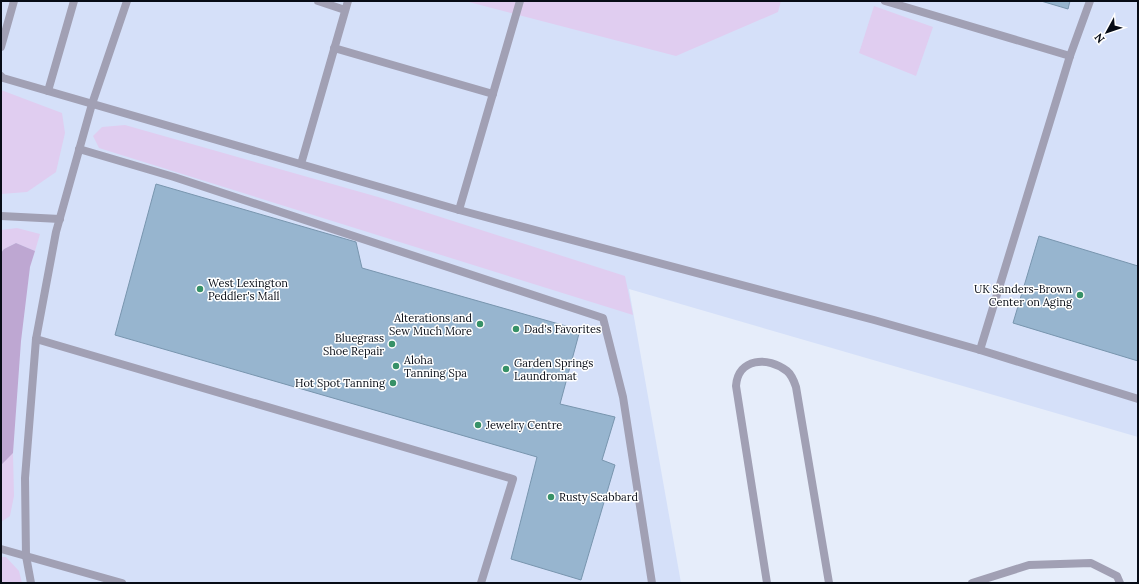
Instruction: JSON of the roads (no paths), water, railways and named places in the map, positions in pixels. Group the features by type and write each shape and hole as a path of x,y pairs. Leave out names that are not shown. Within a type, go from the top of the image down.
{"lane":[{"path":"1,47 14,1"},
{"path":"48,91 74,1"},
{"path":"31,583 26,556 25,478 36,339 56,232 92,104 127,1"},
{"path":"318,1 345,10"},
{"path":"301,164 348,1"},
{"path":"459,210 520,1"},
{"path":"885,1 1070,56"},
{"path":"980,350 1070,56 1090,1"},
{"path":"334,48 493,94"},
{"path":"1,76 3,78 459,210 874,320 980,350 1138,399"},
{"path":"79,149 181,180 603,318 623,397 652,583"},
{"path":"1,216 60,218"},
{"path":"36,339 513,479 481,583"},
{"path":"766,583 736,386 736,379 747,365 754,362 763,361 781,367 794,379 829,583"},
{"path":"1,549 122,583"},
{"path":"972,583 1029,564 1091,563 1117,576 1120,583"}],"place":[{"name":"West Lexington Peddler's Mall","path":"200,289"},
{"name":"UK Sanders-Brown Center on Aging","path":"1080,295"},
{"name":"Alterations and Sew Much More","path":"480,324"},
{"name":"Dad's Favorites","path":"516,329"},
{"name":"Bluegrass Shoe Repair","path":"392,344"},
{"name":"Aloha Tanning Spa","path":"396,366"},
{"name":"Garden Springs Laundromat","path":"506,369"},
{"name":"Hot Spot Tanning","path":"393,383"},
{"name":"Jewelry Centre","path":"478,425"},
{"name":"Rusty Scabbard","path":"551,497"}]}
